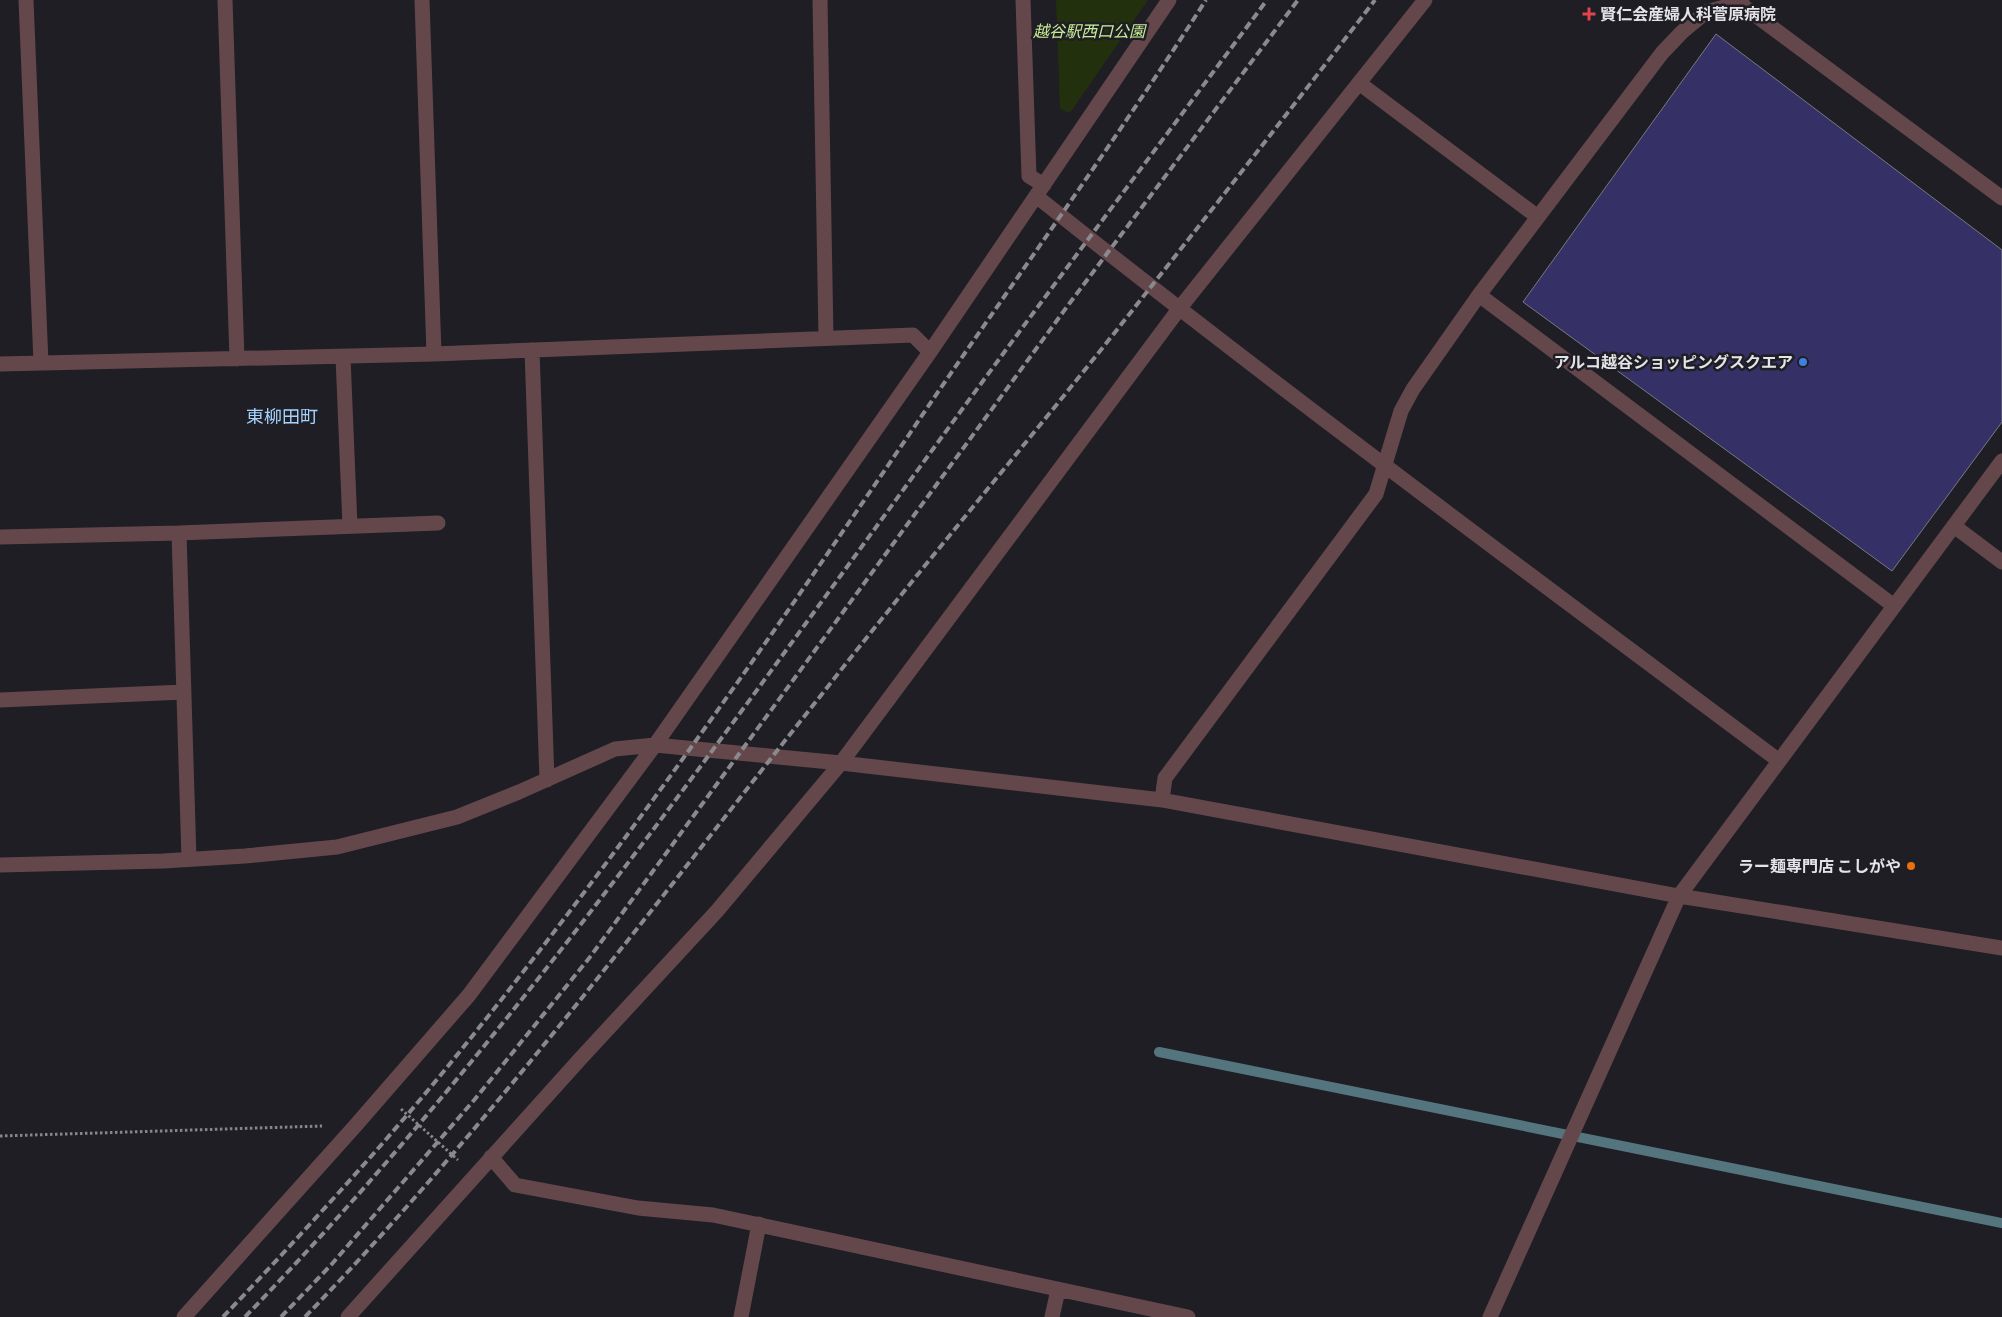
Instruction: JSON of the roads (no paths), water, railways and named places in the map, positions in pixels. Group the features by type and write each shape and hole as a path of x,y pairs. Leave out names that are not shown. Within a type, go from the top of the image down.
{"street":[{"path":"26,0 41,364"},
{"path":"225,0 237,359"},
{"path":"422,0 434,354"},
{"path":"820,0 826,338"},
{"path":"1024,0 1030,176 1040,191 1179,309 1385,466 1778,760"},
{"path":"184,1317 384,1094 469,995 655,745 930,352 1169,0"},
{"path":"348,1317 491,1157 717,911 841,763 1179,309 1425,0"},
{"path":"1162,800 1165,778 1376,494 1401,411 1414,389 1480,295 1656,61 1676,39 1706,12 1739,1 2002,198"},
{"path":"1359,83 1538,217"},
{"path":"1480,295 1894,606"},
{"path":"0,364 434,354 913,335 930,352"},
{"path":"532,350 547,780"},
{"path":"343,356 350,526"},
{"path":"1490,1317 1679,896 1778,760 2002,461"},
{"path":"0,537 179,533 438,523"},
{"path":"1954,526 2002,562"},
{"path":"179,533 189,859"},
{"path":"0,700 184,692"},
{"path":"0,865 189,859 337,846 457,817 547,780 614,749 655,745 841,763 1162,800 1679,896 2002,948"},
{"path":"491,1157 515,1185 638,1208 713,1215 759,1224 1188,1317"},
{"path":"741,1317 759,1224"},
{"path":"1052,1317 1058,1290"}],"waterway":[{"path":"1159,1052 2002,1223"}],"railway":[{"path":"223,1317 336,1196 418,1103 510,989 638,821 761,650 1108,147 1206,0"},
{"path":"245,1317 337,1218 426,1116 512,1012 595,906 677,798 1004,353 1267,0"},
{"path":"281,1317 331,1265 475,1099 590,957 1069,304 1298,0"},
{"path":"305,1317 441,1167 571,1012 858,649 1112,336 1375,0"}],"place":[{"name":"賢仁会産婦人科菅原病院","path":"1589,14"},
{"name":"アルコ越谷ショッピングスクエア","path":"1803,362"},
{"name":"ラー麺専門店 こしがや","path":"1911,866"}],"district":[{"name":"東柳田町","path":"282,417"}],"park label":[{"name":"越谷駅西口公園","path":"1089,31"}]}
